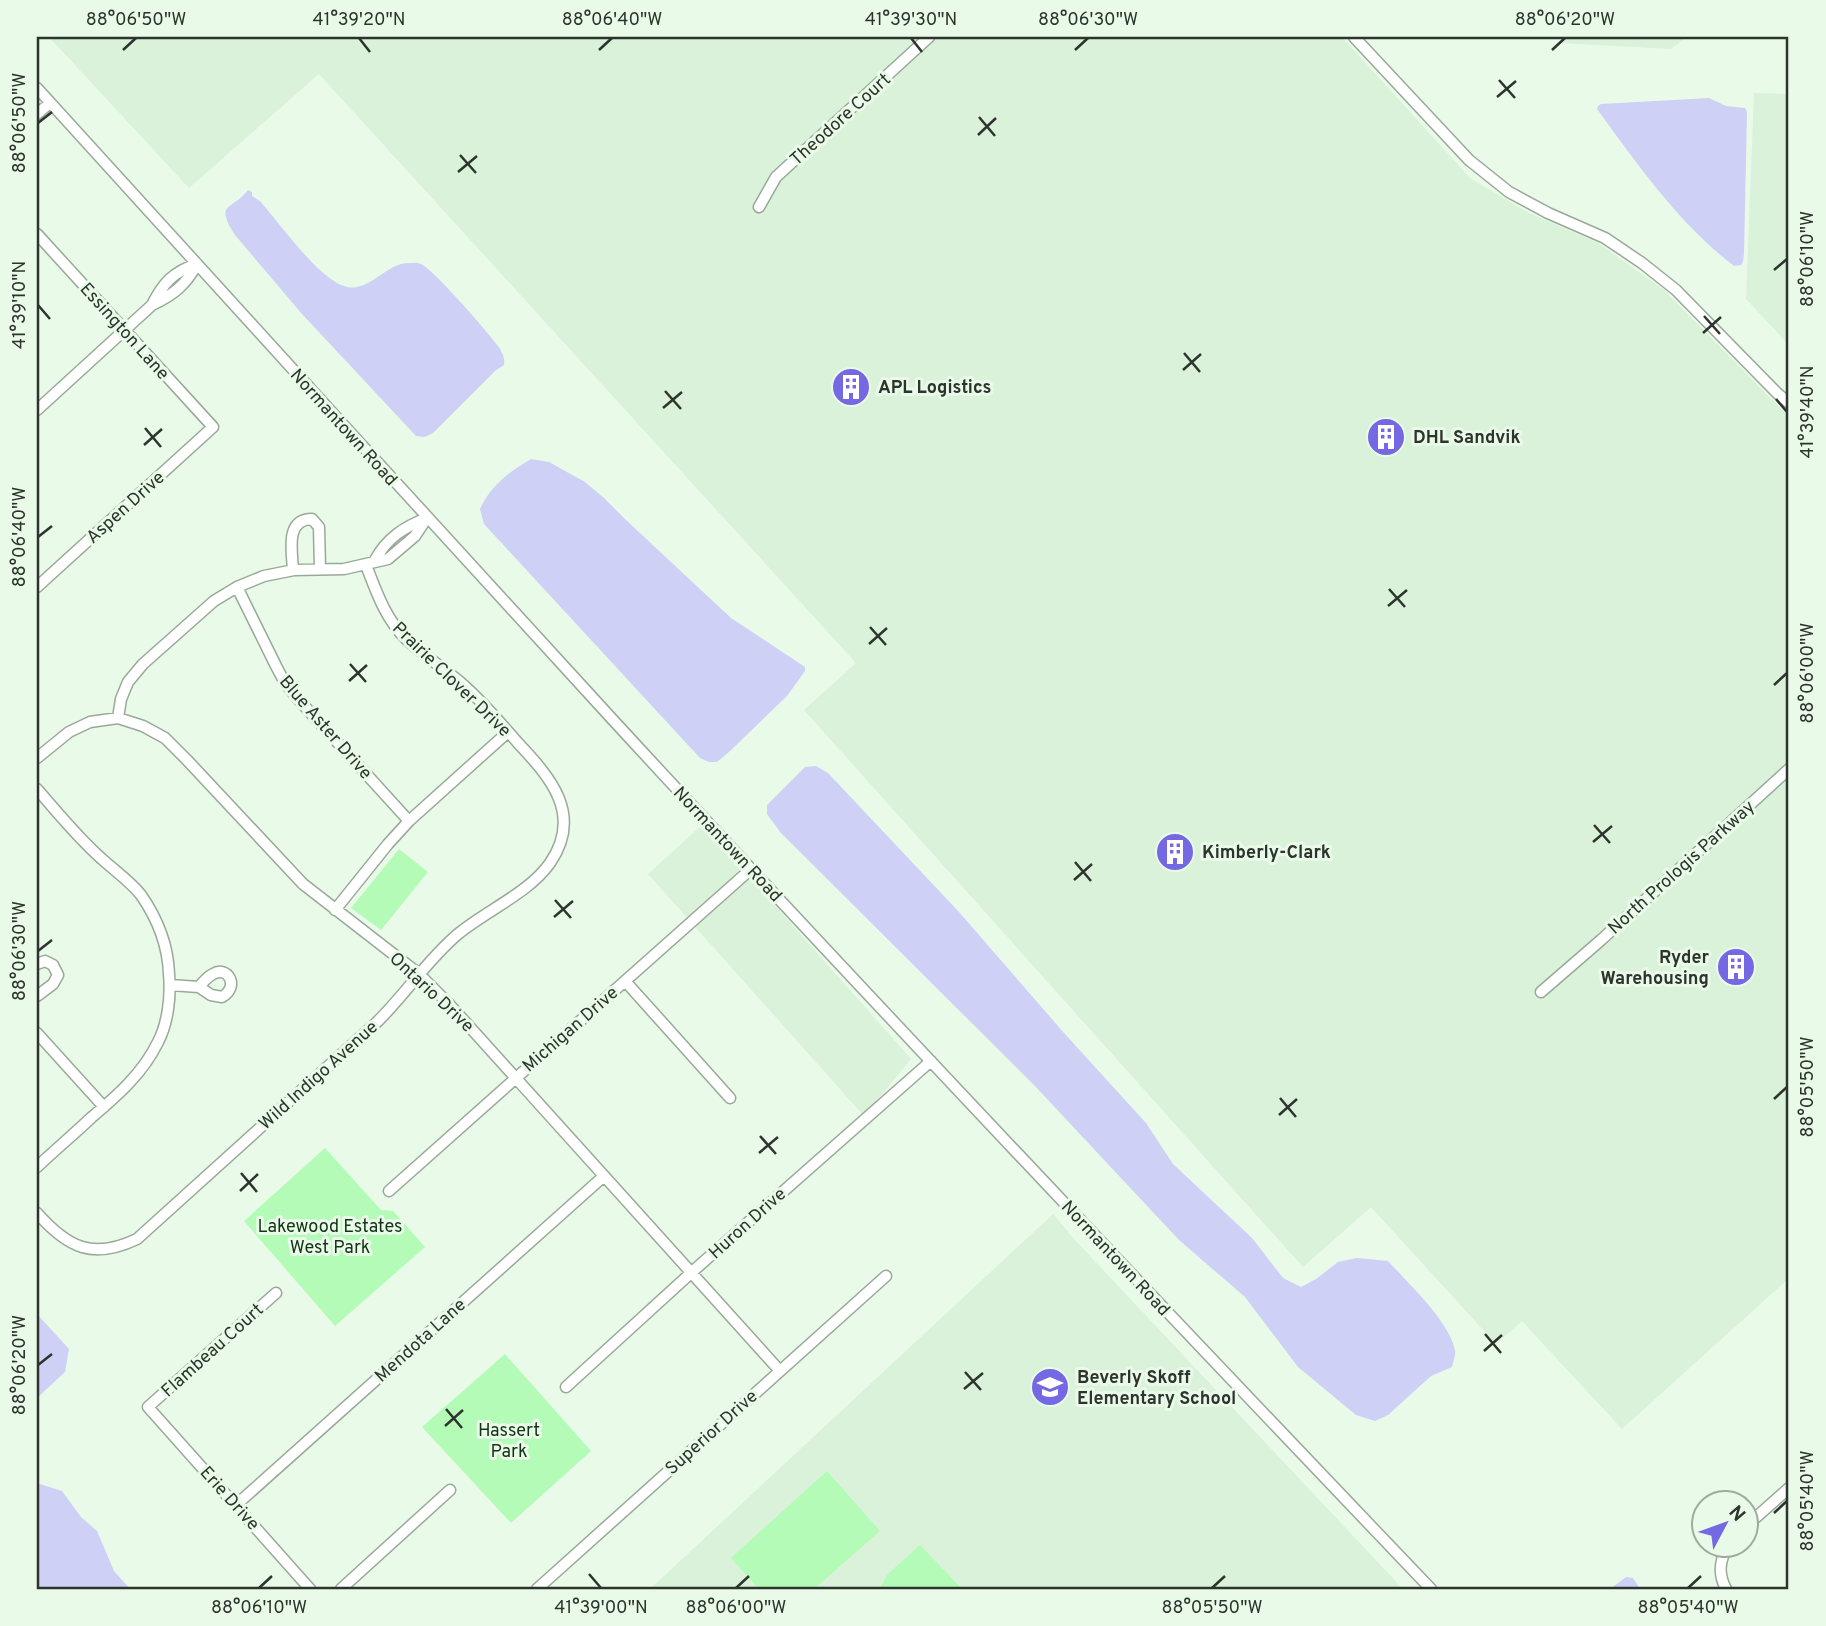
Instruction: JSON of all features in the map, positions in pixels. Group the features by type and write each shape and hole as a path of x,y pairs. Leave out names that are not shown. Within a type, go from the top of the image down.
{"street":[{"name":"Theodore Court","path":"759,207 776,177 929,37"},
{"path":"1354,37 1469,160 1509,192 1605,238 1642,263 1676,290 1789,403"},
{"name":"Normantown Road","path":"37,89 751,869 1431,1589"},
{"path":"37,114 50,103"},
{"name":"Essington Lane","path":"37,234 213,428"},
{"path":"37,410 152,304 161,288 181,270 197,264"},
{"name":"Aspen Drive","path":"37,587 213,428"},
{"path":"37,758 69,732 89,722 118,718 121,699 128,682 143,664 214,601 237,587 264,576 293,570 344,569 388,559 415,536 427,518"},
{"path":"293,570 292,530 304,519 312,519 319,527 320,569"},
{"name":"Prairie Clover Drive","path":"370,563 383,608 393,624 406,639 462,684 545,772 557,792 564,824"},
{"name":"Blue Aster Drive","path":"237,587 285,683 409,821"},
{"name":"Ontario Drive","path":"118,718 143,726 165,738 303,884 419,974 516,1077 780,1371"},
{"path":"335,910 409,821 508,732"},
{"name":"North Prologis Parkway","path":"1541,992 1789,769"},
{"path":"37,789 86,844 128,880 141,895 155,919 164,943 170,985 167,1012 159,1040 147,1061 129,1084 37,1167"},
{"name":"Wild Indigo Avenue","path":"37,1213 60,1236 77,1246 96,1250 108,1249 120,1247 137,1238 383,1017 419,974 458,934 533,881 558,851 564,824"},
{"name":"Michigan Drive","path":"389,1191 751,869"},
{"path":"37,964 45,961 52,965 58,975 53,984 37,996"},
{"path":"625,981 730,1098"},
{"path":"170,985 200,987"},
{"path":"37,1033 104,1107"},
{"name":"Huron Drive","path":"566,1387 930,1060"},
{"name":"Mendota Lane","path":"236,1505 604,1176"},
{"name":"Superior Drive","path":"537,1589 886,1276"},
{"name":"Flambeau Court","path":"148,1407 276,1293"},
{"name":"Erie Drive","path":"148,1407 310,1589"},
{"path":"1759,1515 1789,1488"},
{"path":"341,1589 450,1490"},
{"path":"1722,1560 1720,1576 1726,1589"}],"shaded area":[{"path":"49,37 1342,37 1470,178 1529,213 1598,243 1664,290 1789,417 1789,1278 1622,1429 1522,1321 1496,1344 1371,1207 1303,1267 804,710 856,663 319,74 189,188"},
{"path":"1568,37 1686,37 1671,49 1561,43"},
{"path":"1754,93 1789,94 1789,345 1746,299"},
{"path":"703,824 911,1059 864,1116 648,874"},
{"path":"1053,1214 1403,1589 650,1589"}],"green space":[{"path":"399,849 428,872 381,930 351,908"},
{"name":"Lakewood Estates West Park","path":"325,1148 381,1210 393,1211 425,1247 335,1326 244,1221"},
{"name":"Hassert Park","path":"505,1354 591,1451 511,1523 422,1427"},
{"path":"827,1471 880,1531 814,1589 759,1589 731,1558"},
{"path":"920,1545 962,1589 880,1589 887,1575"}],"water":[{"path":"1709,98 1726,106 1745,108 1747,112 1744,253 1741,265 1734,266 1677,212 1597,109 1601,104"},
{"path":"248,190 317,268 337,283 357,287 400,264 415,263 427,268 492,339 502,352 504,365 433,433 425,437 416,436 302,314 235,235 226,212"},
{"path":"531,459 549,462 585,482 731,618 805,667 805,671 787,696 717,762 700,758 484,524 480,509 495,486"},
{"path":"816,766 828,773 959,912 1146,1123 1173,1164 1252,1238 1283,1278 1301,1287 1338,1262 1357,1258 1388,1261 1446,1328 1455,1351 1452,1367 1431,1376 1388,1415 1375,1421 1356,1415 1298,1367 1245,1297 1179,1240 1034,1085 781,833 767,814 767,805 805,767"},
{"path":"37,1314 69,1349 65,1372 37,1398"},
{"path":"37,1485 62,1491 81,1517 97,1531 114,1571 130,1589 37,1589"},
{"path":"1626,1577 1633,1578 1640,1589 1610,1589"}],"place":[{"name":"APL Logistics","path":"851,387"},
{"name":"DHL Sandvik","path":"1386,437"},
{"name":"Kimberly-Clark","path":"1175,852"},
{"name":"Ryder Warehousing","path":"1736,967"},
{"name":"Beverly Skoff Elementary School","path":"1050,1387"}]}
